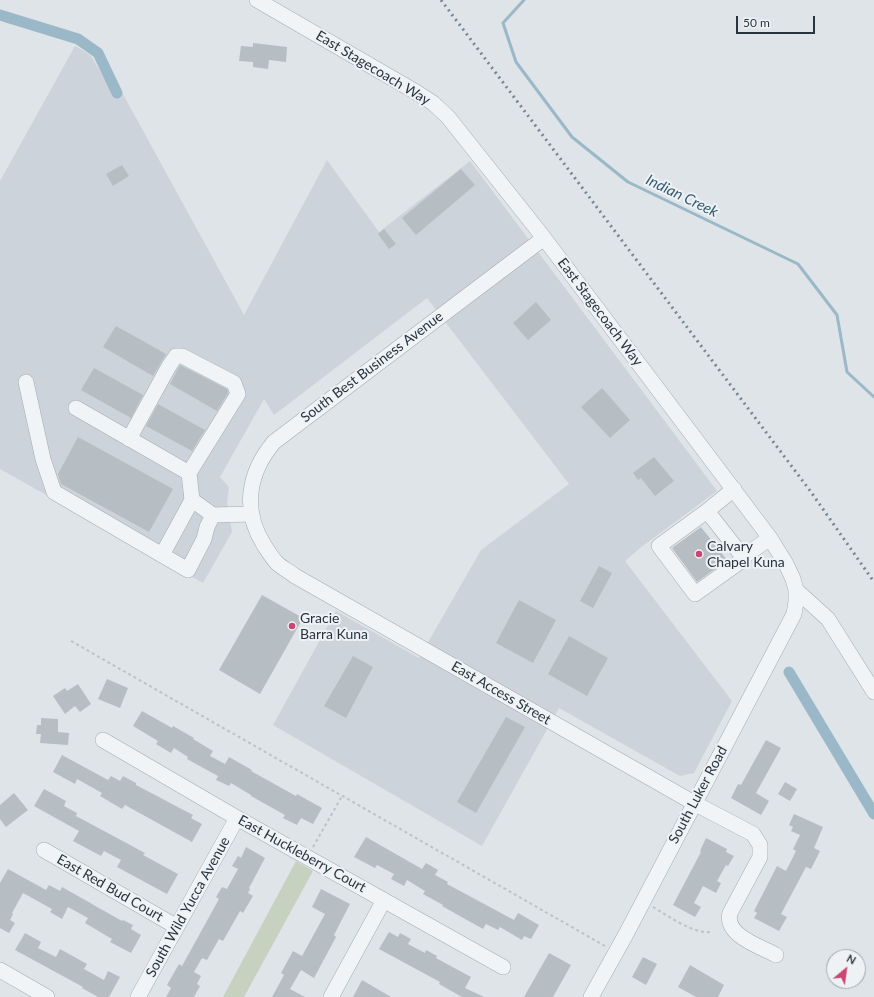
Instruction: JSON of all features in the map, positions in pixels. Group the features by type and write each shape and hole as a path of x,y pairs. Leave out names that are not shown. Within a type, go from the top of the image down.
{"street":[{"name":"East Stagecoach Way","path":"257,0 416,92 433,103 448,117 544,238 734,489 770,538 786,564 796,590 828,619 874,692"},
{"name":"South Best Business Avenue","path":"253,520 251,501 254,475 266,452 274,442 544,238"},
{"path":"129,439 176,356 182,356 234,383 238,394 189,474 192,500 162,555"},
{"path":"26,382 42,459 54,492 188,570 204,539 207,527 213,515"},
{"path":"76,408 189,474"},
{"path":"734,489 659,546 695,594 770,538"},
{"path":"192,500 213,515 253,520"},
{"path":"707,510 743,557"},
{"name":"East Access Street","path":"253,520 260,538 277,563 295,576 753,834 760,845 760,857 730,913 728,918 729,924 737,934 776,955"},
{"name":"South Luker Road","path":"591,997 794,614 796,590"},
{"name":"East Huckleberry Court","path":"103,740 238,818 503,967"},
{"name":"South Wild Yucca Avenue","path":"138,997 238,818"},
{"name":"East Red Bud Court","path":"44,850 177,927"},
{"path":"331,997 384,900"},
{"path":"0,970 47,997"}],"path":[{"path":"71,641 606,946"},
{"path":"312,848 342,796"},
{"path":"652,907 689,927 710,932"}],"shaded area":[{"path":"75,46 91,56 113,92 118,85 244,315 327,160 379,232 470,161 717,491 640,548 625,561 732,701 694,773 680,776 559,708 482,846 273,725 336,611 419,658 481,550 569,484 427,298 274,415 264,399 220,477 229,487 227,502 232,532 203,583 0,469 0,181"}],"green space":[{"path":"296,861 313,871 244,997 223,997"}],"building":[{"path":"253,43 287,47 286,62 269,60 268,69 253,67 253,62 239,61 241,46 253,47"},
{"path":"122,165 129,176 113,186 106,174"},
{"path":"461,169 475,185 416,235 402,218"},
{"path":"384,229 396,244 389,249 378,234"},
{"path":"536,302 551,320 528,340 513,323"},
{"path":"116,326 166,354 153,376 103,347"},
{"path":"180,365 227,389 228,393 217,411 170,384"},
{"path":"94,368 143,395 131,418 81,390"},
{"path":"602,388 630,420 610,438 581,407"},
{"path":"158,404 205,430 192,451 146,426"},
{"path":"78,437 173,489 149,532 61,484 58,474"},
{"path":"654,457 674,481 655,496 641,478 638,480 633,473"},
{"name":"Calvary Chapel Kuna","path":"701,527 727,560 697,582 672,548"},
{"path":"599,566 612,573 593,608 580,601"},
{"path":"262,595 303,618 260,694 219,670"},
{"path":"519,600 556,620 533,663 496,643"},
{"path":"569,636 608,658 587,696 548,674"},
{"path":"353,656 373,667 346,718 324,706"},
{"path":"107,679 128,688 120,708 98,699"},
{"path":"78,684 91,704 80,712 75,706 65,714 53,696 65,688 67,691"},
{"path":"142,711 172,728 173,726 194,738 193,739 213,751 210,756 225,764 229,757 296,796 297,794 322,808 313,824 301,818 297,825 283,818 285,815 231,783 229,786 216,780 218,776 187,759 188,757 174,748 171,753 156,744 158,741 133,726"},
{"path":"506,717 525,727 476,813 457,802"},
{"path":"41,718 58,719 58,732 69,733 68,745 40,743 41,734 36,734 37,725 41,725"},
{"path":"766,740 781,748 756,793 769,801 761,815 731,798 738,784 741,785"},
{"path":"62,755 108,780 111,776 120,781 123,776 136,783 136,785 193,815 191,818 202,824 192,842 125,805 122,809 100,796 102,793 77,779 75,784 53,772"},
{"path":"785,782 797,789 790,801 778,794"},
{"path":"44,789 66,801 64,806 77,813 76,816 145,853 143,855 178,874 167,894 117,867 121,860 104,851 101,856 73,841 79,831 34,806"},
{"path":"14,793 28,810 6,827 0,819 0,805"},
{"path":"794,814 823,827 814,848 820,851 811,869 806,867 781,914 787,917 779,931 754,918 757,913 754,911 777,866 786,871 796,851 793,849 800,835 791,831 793,827 789,825"},
{"path":"366,837 422,869 426,863 438,870 435,875 448,882 447,884 514,920 518,913 539,925 531,939 524,936 522,940 500,927 498,930 486,924 483,929 423,894 425,891 407,880 404,886 391,879 394,874 377,865 375,868 354,857"},
{"path":"706,838 727,849 726,852 734,856 728,866 726,865 717,881 721,883 716,893 703,886 694,903 701,907 695,917 673,905 701,852 700,851"},
{"path":"246,847 265,858 249,888 248,893 253,896 243,913 240,911 223,941 219,939 207,960 202,958 194,972 201,976 197,984 200,986 194,997 166,997 171,988 167,985 179,964 182,966 219,899 216,897 222,887 227,889 238,869 232,866 238,856 241,858"},
{"path":"8,869 46,890 49,885 60,891 62,887 122,921 123,920 133,925 131,929 141,935 131,953 110,942 112,939 85,923 88,918 68,907 62,919 50,912 52,909 23,893 12,913 13,914 10,920 15,923 9,933 0,928 0,883"},
{"path":"321,889 350,904 334,935 336,937 314,978 301,970 290,989 305,997 272,997 284,975 281,973 293,951 302,956 325,914 312,907"},
{"path":"389,932 398,937 400,933 411,939 408,944 425,953 426,950 437,956 436,958 471,977 465,988 484,997 462,997 439,984 440,982 379,949"},
{"path":"25,933 41,942 38,948 56,957 60,949 87,964 84,969 104,980 108,971 120,977 109,997 98,997 82,988 83,987 15,950"},
{"path":"549,953 571,965 553,997 524,997"},
{"path":"643,957 657,964 646,985 632,977"},
{"path":"690,965 724,985 718,997 696,997 678,987"},
{"path":"362,980 391,997 353,997"}],"waterway":[{"name":"Indian Creek","path":"524,0 503,23 516,62 572,137 628,182 798,264 837,315 847,372 874,397"},
{"path":"0,15 78,39 98,53 117,93"},
{"path":"789,672 874,814"}],"railway":[{"path":"441,0 811,492 874,582"}],"place":[{"name":"Calvary Chapel Kuna","path":"699,554"},
{"name":"Gracie Barra Kuna","path":"292,626"}]}
